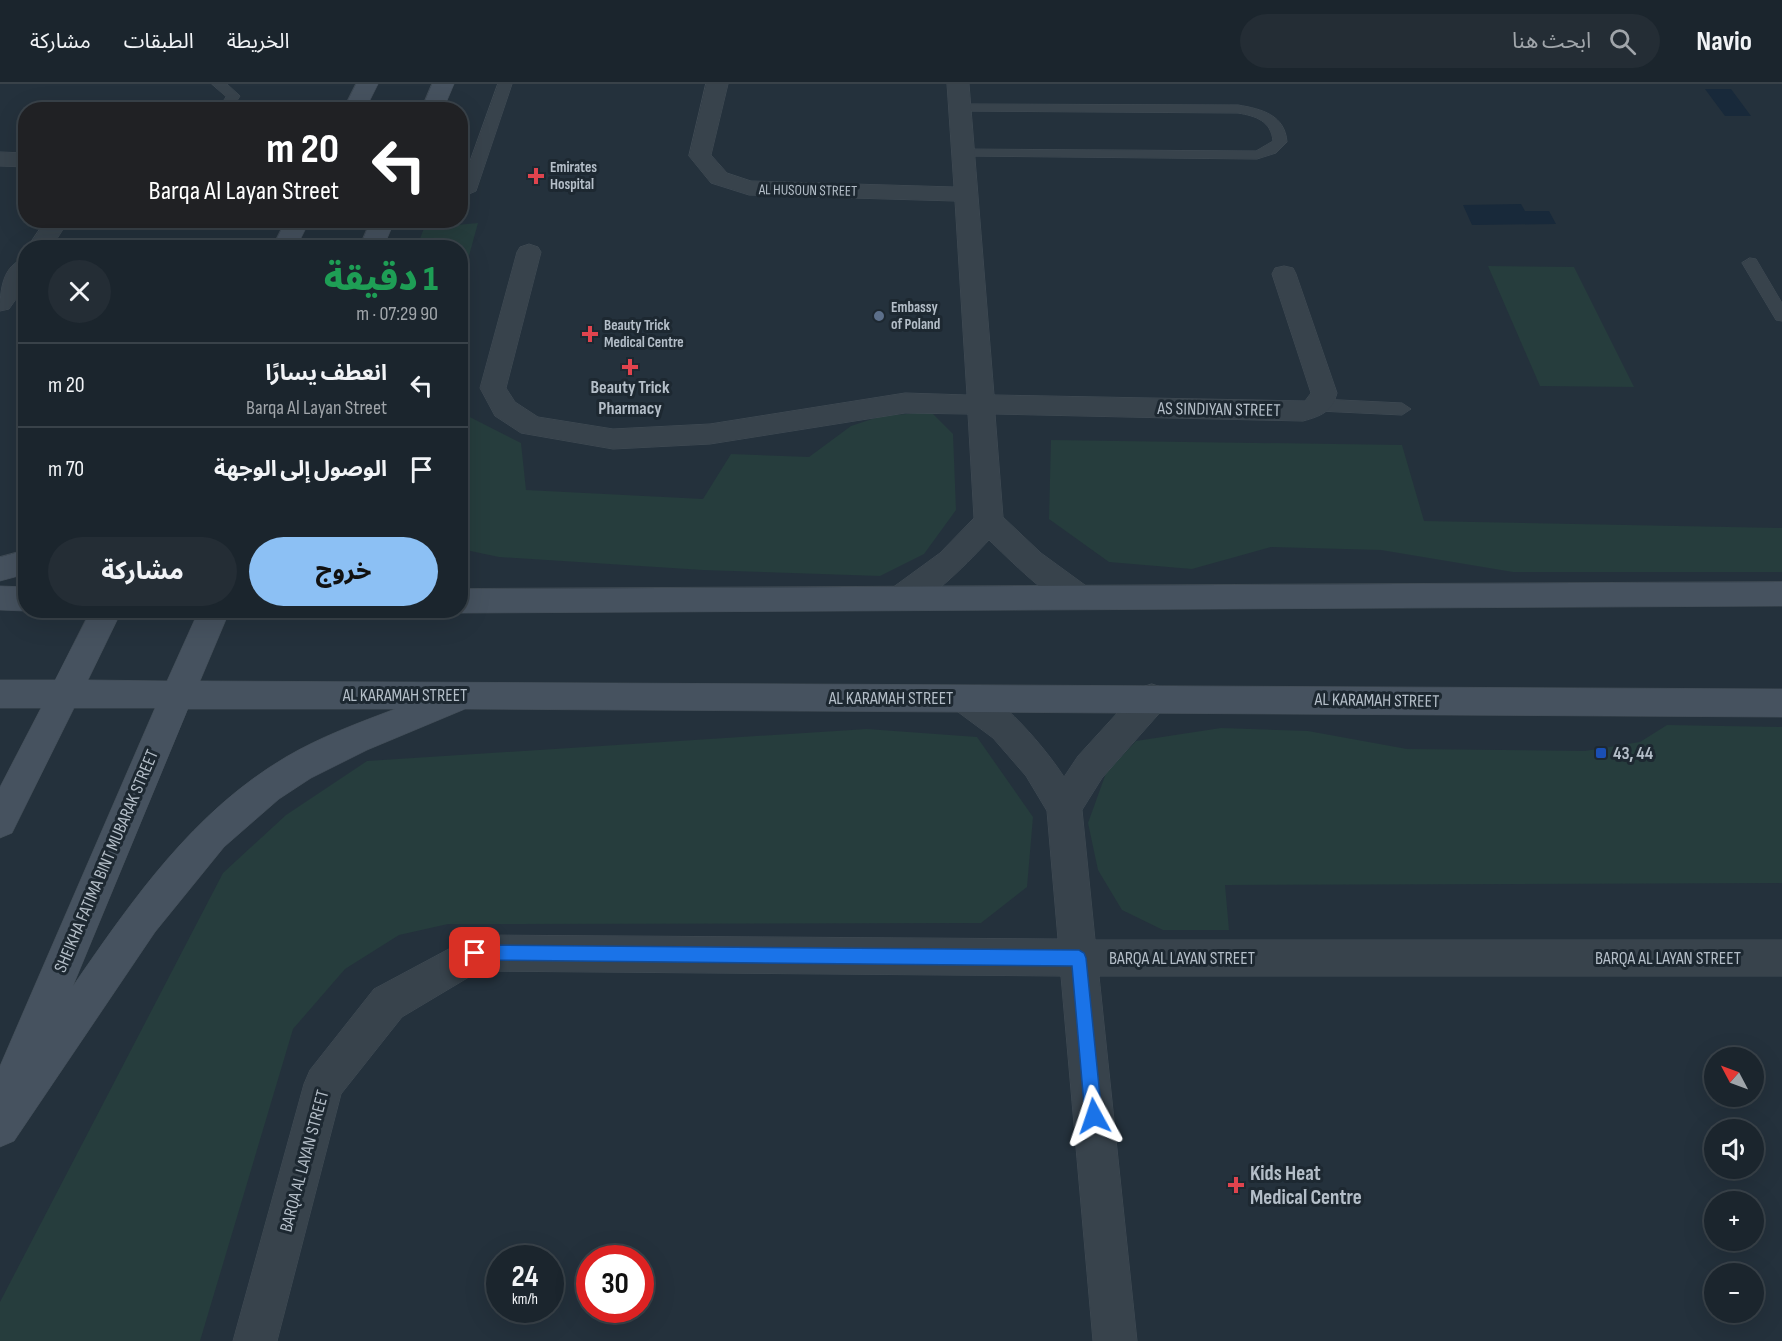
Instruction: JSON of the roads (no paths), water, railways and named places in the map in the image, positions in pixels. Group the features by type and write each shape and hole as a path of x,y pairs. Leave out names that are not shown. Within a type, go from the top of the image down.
{"main road":[{"path":"358,102 367,84"},
{"path":"435,102 443,84"},
{"path":"0,568 18,564"},
{"path":"468,591 499,601"},
{"path":"468,601 1782,594"},
{"path":"0,598 18,598"},
{"path":"0,822 102,618"},
{"name":"SHEIKHA FATIMA BINT MUBARAK STREET","path":"0,1114 211,618"},
{"name":"AL KARAMAH STREET","path":"0,694 1152,698 1782,703"},
{"path":"0,1127 144,914 171,877 209,836 234,814 297,768 326,752 470,695"}],"street":[{"name":"AL HUSOUN STREET","path":"717,84 700,156 719,178 749,188 965,194"},
{"path":"959,96 989,521 1030,561 1078,597"},
{"path":"0,159 18,160"},
{"name":"AS SINDIYAN STREET","path":"528,252 493,388 505,409 531,426 613,439 710,434 905,403 979,402 1304,411 1319,405"},
{"path":"1284,274 1324,393 1319,405"},
{"path":"0,303 18,277"},
{"path":"903,597 951,561 989,521"},
{"path":"1064,808 1090,767 1152,698"},
{"path":"966,699 1005,728 1038,765 1064,808 1114,1341"},
{"name":"BARQA AL LAYAN STREET","path":"255,1341 324,1084 388,1003 475,953 1079,958 1782,958"}],"lane":[{"path":"219,84 233,96 229,102"},
{"path":"468,191 505,84"},
{"path":"959,96 1230,108 1263,115 1275,123 1280,133 1280,142 1271,150 1257,155 963,152"},
{"path":"1750,263 1782,316"},
{"path":"1319,405 1401,409"}],"water":[{"path":"1705,89 1731,89 1751,116 1725,116"},
{"path":"1521,204 1525,211 1549,211 1556,224 1472,225 1463,205"}],"place":[{"name":"Emirates Hospital","path":"536,176"},
{"name":"Embassy of Poland","path":"879,316"},
{"name":"Beauty Trick Medical Centre","path":"590,334"},
{"name":"Beauty Trick Pharmacy","path":"630,367"},
{"name":"43, 44","path":"1601,753"},
{"name":"Kids Heat Medical Centre","path":"1236,1185"}]}
